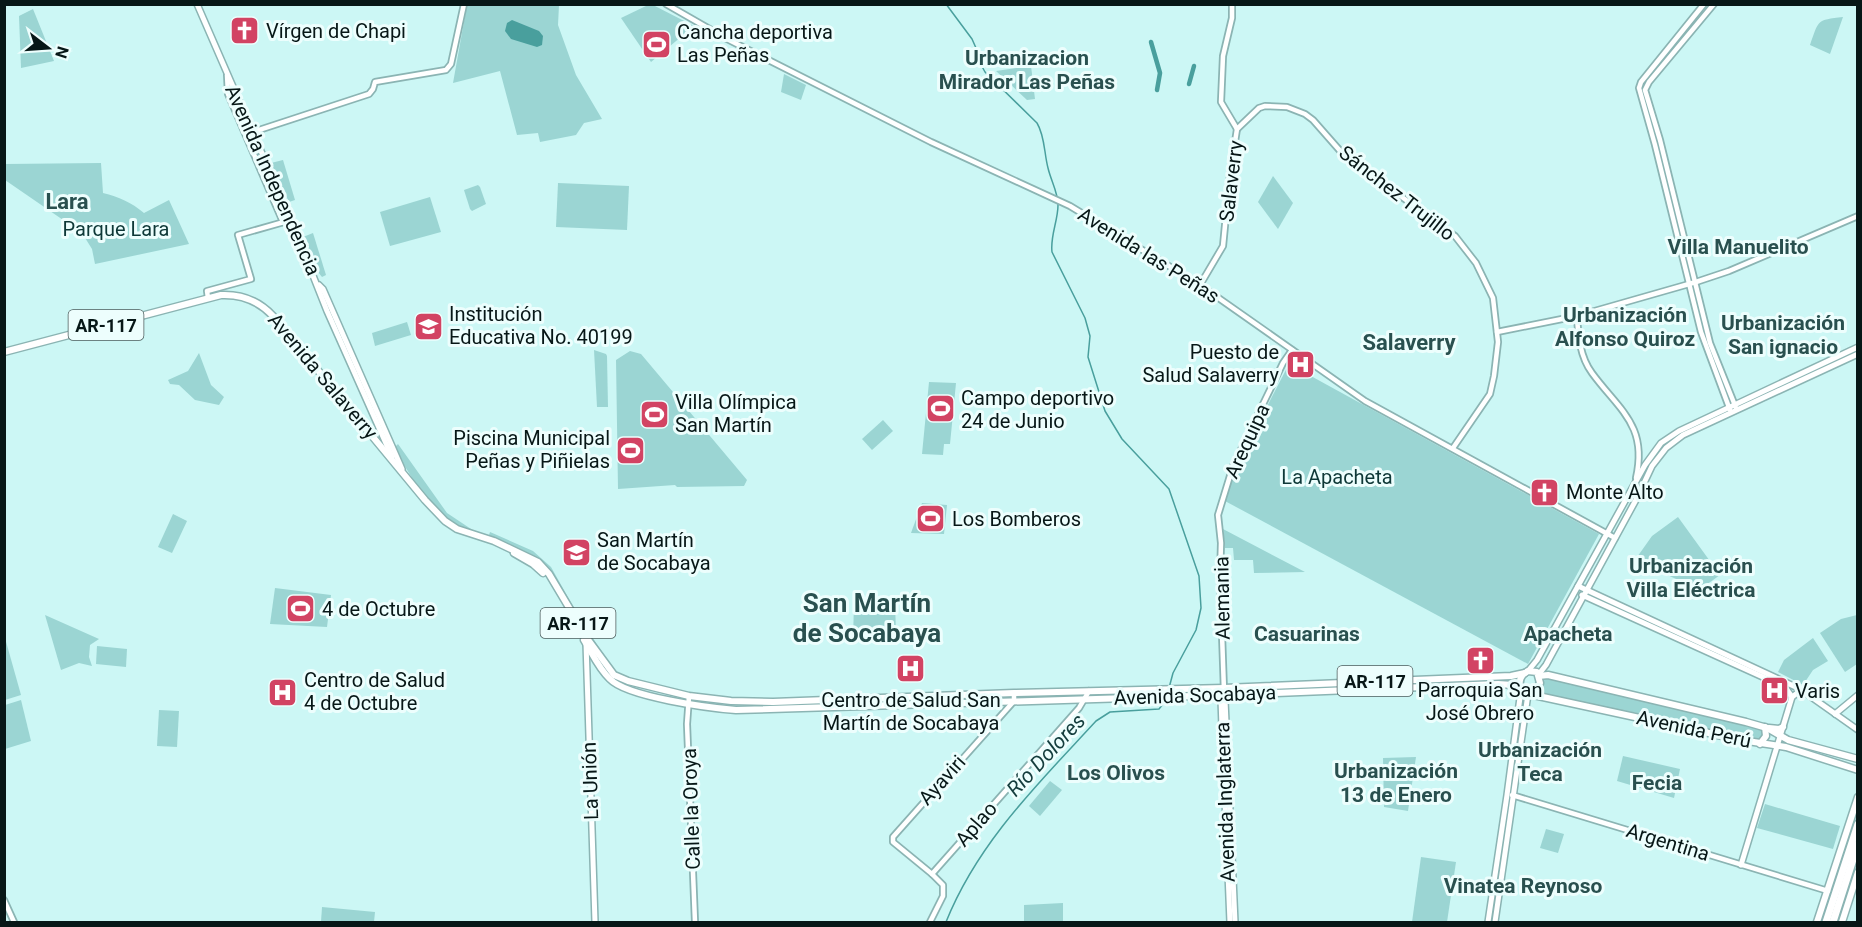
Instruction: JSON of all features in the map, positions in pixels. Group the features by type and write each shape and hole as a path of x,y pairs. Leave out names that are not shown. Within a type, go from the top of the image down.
{"highway":[{"path":"1826,922 1857,824"},
{"path":"1833,922 1857,844"}],"main road":[{"name":"Avenida Independencia","path":"197,4 392,458"},
{"name":"Avenida Independencia","path":"318,284 323,289 402,469"},
{"name":"Avenida Salaverry","path":"4,352 208,295 239,296 252,300 267,310 392,458"},
{"path":"1488,922 1528,694 1535,692 1539,686 1539,675 1659,456 1674,440 1857,347"},
{"path":"1495,922 1510,795 1519,682 1537,660 1650,457 1661,443 1679,431 1857,354"},
{"path":"1640,457 1645,460 1650,457"},
{"name":"Avenida Socabaya","path":"392,458 445,521 457,529 512,552 540,569 611,681 634,691 688,705 745,710 1086,699 1161,693"},
{"path":"1577,589 1785,687 1792,697"},
{"path":"1584,593 1686,634 1800,689 1857,730"},
{"name":"Avenida Socabaya","path":"587,642 614,675 628,681 689,696 730,701 772,702 1089,691 1173,693 1511,676 1527,672"},
{"name":"La Unión","path":"587,642 595,922"},
{"name":"AR-117","path":"1527,672 1534,671 1539,675"},
{"name":"Avenida Perú","path":"1539,675 1548,675 1766,728 1780,736 1857,759"},
{"name":"Avenida Socabaya","path":"1224,691 1498,684 1513,685 1520,690"},
{"name":"AR-117","path":"1520,690 1528,694"},
{"name":"Avenida Inglaterra","path":"1224,691 1221,699 1230,922"},
{"name":"Avenida Inglaterra","path":"1224,691 1235,922"},
{"path":"1741,865 1792,697 1806,693"},
{"name":"Avenida Perú","path":"1528,694 1777,746 1857,770"},
{"path":"1835,714 1857,695"},
{"path":"1760,744 1766,736 1766,728 1783,727"},
{"path":"1817,922 1857,797"},
{"path":"1842,922 1857,872"}],"street":[{"path":"253,132 369,94 375,82 446,70 449,67 464,4"},
{"name":"Avenida las Peñas","path":"666,4 738,45 931,142 1052,197 1157,257 1200,285 1365,401 1614,538"},
{"name":"Salaverry","path":"1200,285 1223,246 1237,129 1221,102 1223,56 1232,18 1232,4"},
{"path":"1704,4 1640,85 1639,90 1701,332 1733,409"},
{"path":"1714,4 1645,90 1710,343 1733,409"},
{"path":"227,75 228,94 283,222"},
{"name":"Sánchez Trujillo","path":"1237,129 1259,108 1265,106 1287,107 1309,117 1342,153 1434,220 1460,242 1476,263 1493,298 1497,353 1490,394 1452,448"},
{"path":"1663,180 1669,178"},
{"path":"1497,332 1577,316 1690,284 1729,271 1857,216"},
{"path":"208,295 251,279 238,235 291,220"},
{"path":"1577,316 1578,334 1585,360 1591,372 1630,419 1647,477"},
{"name":"Arequipa","path":"1221,502 1233,466 1283,363 1292,350"},
{"path":"1635,482 1640,457"},
{"name":"Alemania","path":"1221,502 1218,515 1221,543 1224,691"},
{"name":"Aplao","path":"932,874 1086,699 1089,691"},
{"path":"1014,693 1014,701"},
{"name":"Calle la Oroya","path":"689,696 695,922"},
{"name":"Ayaviri","path":"932,874 891,840 1014,701"},
{"name":"Argentina","path":"1510,795 1828,891"},
{"path":"930,922 943,896 943,885 932,874"},
{"path":"4,900 14,922"}],"green space":[{"path":"467,5 559,5 558,25 576,75 602,119 584,123 576,135 540,142 538,133 517,135 500,71 453,83"},
{"name":"Cancha deportiva Las Peñas","path":"648,5 653,5 694,26 651,62 621,18"},
{"path":"33,9 54,61 21,68 19,16"},
{"path":"1843,17 1830,54 1810,45 1820,23 1828,19"},
{"path":"1031,66 1035,99 1027,100 996,71"},
{"path":"784,74 806,85 801,100 781,92"},
{"path":"283,160 295,200 289,202 271,163"},
{"name":"Parque Lara","path":"101,163 103,193 125,200 144,213 169,200 189,244 95,264 92,249 82,233 5,180 5,164"},
{"path":"1273,176 1293,203 1278,229 1258,202"},
{"path":"558,183 629,186 627,230 556,227"},
{"path":"478,185 486,204 472,211 464,190"},
{"path":"430,197 441,232 390,246 380,212"},
{"path":"313,233 326,275 322,277 303,237"},
{"path":"407,322 411,335 375,346 372,333"},
{"path":"594,350 607,356 608,407 597,407"},
{"name":"Villa Olímpica San Martín","path":"630,351 641,354 747,480 744,486 677,487 675,485 618,489 616,360"},
{"path":"199,353 211,385 224,397 219,405 195,400 179,385 170,384 168,380 188,371"},
{"name":"La Apacheta","path":"1289,364 1599,534 1528,664 1225,501 1238,462"},
{"name":"Campo deportivo 24 de Junio","path":"929,382 956,383 950,444 944,444 943,455 922,454"},
{"path":"883,420 893,431 872,450 862,439"},
{"path":"393,444 396,446 398,444 447,513 474,531 460,526 436,508 416,484"},
{"name":"Los Bomberos","path":"922,503 947,505 944,534 911,533"},
{"path":"173,514 187,521 172,553 158,547"},
{"path":"1678,517 1720,575 1706,585 1702,591 1635,560 1652,536"},
{"path":"1223,529 1305,572 1254,573 1253,560 1234,560 1233,548 1225,548"},
{"path":"490,532 533,551 551,567 582,622 612,667 610,668 539,560 489,535"},
{"name":"4 de Octubre","path":"275,588 331,595 327,627 270,624"},
{"path":"895,599 896,636 853,642 854,601"},
{"path":"45,615 99,639 90,645 89,657 92,666 79,663 61,670"},
{"path":"1857,615 1857,664 1845,672 1820,633 1841,619"},
{"path":"5,638 21,695 4,700"},
{"path":"1813,638 1828,661 1813,670 1803,685 1778,672 1784,660"},
{"path":"97,646 127,649 126,667 96,664"},
{"path":"1543,676 1762,729 1765,733 1762,741 1751,741 1679,721 1537,694 1542,686"},
{"path":"21,700 31,741 5,749 5,705"},
{"path":"159,710 179,711 177,747 157,746"},
{"name":"Fecia","path":"1623,756 1680,769 1674,798 1617,781"},
{"path":"1416,757 1408,811 1384,807 1383,758"},
{"path":"1050,781 1062,790 1040,816 1029,806"},
{"path":"1765,804 1840,826 1833,849 1757,828"},
{"path":"1546,829 1564,834 1558,853 1540,848"},
{"path":"1421,857 1456,862 1447,922 1412,922"},
{"path":"1063,903 1063,922 1024,922 1024,905"},
{"path":"322,907 375,912 374,922 321,922"}],"shaded area":[{"path":"512,20 539,31 543,36 542,45 537,47 511,39 505,31 507,23"}],"waterway":[{"name":"Río Dolores","path":"946,4 972,39 985,72 1040,128 1048,168 1058,200 1052,252 1085,318 1090,336 1088,357 1105,411 1122,439 1169,489 1199,576 1201,608 1196,630 1173,673 1169,688"},
{"path":"1151,42 1160,73 1157,90"},
{"path":"1189,84 1194,66"},
{"name":"Río Dolores","path":"946,922 959,893 992,840 1031,791 1096,721 1110,712 1159,709 1167,699"}],"place":[{"name":"Vírgen de Chapi","path":"245,31"},
{"name":"Cancha deportiva Las Peñas","path":"656,44"},
{"name":"Institución Educativa No. 40199","path":"428,326"},
{"name":"Puesto de Salud Salaverry","path":"1300,364"},
{"name":"Campo deportivo 24 de Junio","path":"940,409"},
{"name":"Villa Olímpica San Martín","path":"654,414"},
{"name":"Piscina Municipal Peñas y Piñielas","path":"631,450"},
{"name":"Monte Alto","path":"1545,492"},
{"name":"Los Bomberos","path":"931,519"},
{"name":"San Martín de Socabaya","path":"576,552"},
{"name":"4 de Octubre","path":"301,609"},
{"name":"Parroquia San José Obrero","path":"1480,660"},
{"name":"Centro de Salud San Martín de Socabaya","path":"911,669"},
{"name":"Varis","path":"1774,691"},
{"name":"Centro de Salud 4 de Octubre","path":"283,692"}],"district":[{"name":"Urbanizacion Mirador Las Peñas","path":"1027,70"},
{"name":"Lara","path":"67,201"},
{"name":"Villa Manuelito","path":"1738,247"},
{"name":"Urbanización Alfonso Quiroz","path":"1625,327"},
{"name":"Urbanización San ignacio","path":"1783,335"},
{"name":"Salaverry","path":"1409,342"},
{"name":"Urbanización Villa Eléctrica","path":"1691,578"},
{"name":"San Martín de Socabaya","path":"867,618"},
{"name":"Casuarinas","path":"1307,634"},
{"name":"Apacheta","path":"1568,634"},
{"name":"Urbanización Teca","path":"1540,762"},
{"name":"Los Olivos","path":"1116,773"},
{"name":"Urbanización 13 de Enero","path":"1396,783"},
{"name":"Fecia","path":"1657,783"},
{"name":"Vinatea Reynoso","path":"1523,886"}]}
